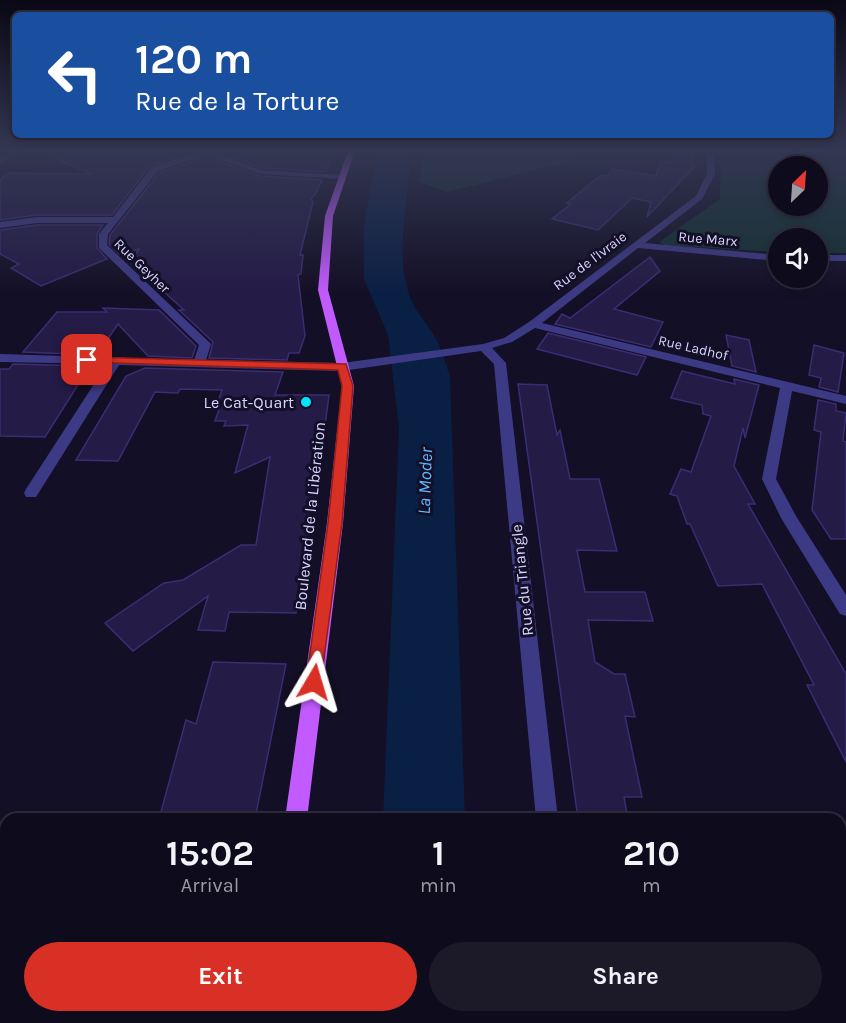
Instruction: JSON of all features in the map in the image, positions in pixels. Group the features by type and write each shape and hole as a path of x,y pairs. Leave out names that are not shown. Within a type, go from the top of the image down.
{"main road":[{"name":"Boulevard de la Libération","path":"297,813 335,523 348,386 323,290 329,216 335,199"}],"street":[{"name":"Rue Geyher","path":"132,199 104,234 102,246 205,344 199,363"},
{"name":"Rue de l'Ivraie","path":"0,358 342,367 484,347 508,340 533,324 697,199"},
{"path":"0,225 37,220 115,220"},
{"name":"Rue Marx","path":"636,245 768,257"},
{"path":"828,258 846,258"},
{"name":"Rue Ladhof","path":"533,324 846,400"},
{"name":"Rue du Triangle","path":"484,347 500,363 546,813"},
{"path":"31,493 115,361"},
{"path":"787,386 769,479 789,518 846,609"}],"green space":[{"path":"720,199 768,199 768,216 828,216 828,199 846,199 846,253 828,253 828,228 768,228 768,251 664,245 659,242"}],"water":[{"name":"La Moder","path":"368,199 407,199 403,258 409,294 437,341 450,376 465,813 383,813 399,428 388,335 364,279 364,228"}],"building":[{"path":"0,199 125,199 112,215 37,215 0,220"},
{"path":"139,199 311,199 313,202 300,255 303,255 301,274 298,275 305,336 299,353 289,353 287,360 209,358 213,342 179,310 184,310 162,290 148,266 135,255 139,249 119,254 109,244 110,235"},
{"path":"572,199 631,199 598,230 552,219 571,204 567,203"},
{"path":"636,199 664,199 647,217 651,202"},
{"path":"37,225 103,225 97,234 97,248 107,259 41,286 11,268 19,264 0,254 0,230"},
{"path":"650,257 660,271 614,309 663,322 651,347 555,324 562,314 570,318"},
{"path":"103,308 159,310 196,346 192,358 148,356 118,324 97,355 23,352 57,312 107,312"},
{"path":"548,333 646,357 637,375 537,349"},
{"path":"726,335 749,340 756,372 732,366"},
{"path":"814,345 844,353 838,392 819,387 821,378 809,375"},
{"path":"13,364 90,366 45,437 0,436 0,369 9,369"},
{"path":"145,368 283,372 275,395 329,395 314,510 296,613 229,612 225,631 198,630 208,596 133,651 105,623 164,583 183,580 241,545 256,545 270,457 235,473 248,425 224,426 226,421 215,421 222,401 218,401 222,390 180,389 178,393 155,392 118,461 76,460 126,376"},
{"path":"682,371 735,384 734,379 759,385 745,438 743,428 734,466 755,504 748,504 846,674 846,762 807,685 814,685 762,584 718,586 690,524 687,524 677,496 670,494 681,469 691,472 711,416 703,414 702,405 671,398"},
{"path":"518,384 547,385 557,435 560,430 570,479 599,479 617,551 577,550 585,592 645,592 653,621 588,620 595,662 614,674 625,674 635,717 625,716 642,797 624,797 627,813 577,813"},
{"path":"818,400 836,404 836,411 846,413 843,441 846,442 846,539 831,539 812,510 821,432 814,430"},
{"path":"213,662 286,664 256,813 161,813 186,720 196,724"}],"place":[{"name":"Le Cat-Quart","path":"306,402"}],"route":[{"path":"87,360 342,367 348,386 335,523 314,682"}]}
